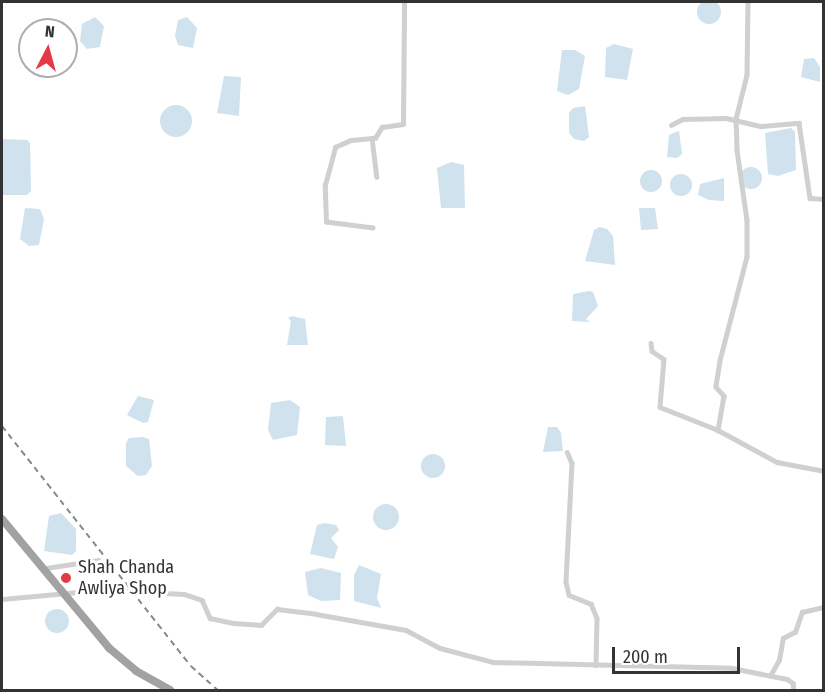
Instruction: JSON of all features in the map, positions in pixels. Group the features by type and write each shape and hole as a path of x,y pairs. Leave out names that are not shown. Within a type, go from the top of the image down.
{"highway":[{"path":"2,519 46,568 108,648 136,671 170,690"}],"street":[{"path":"373,228 326,222 324,201 335,147 351,140 372,138 382,127 403,124 405,118 400,66 404,2"},
{"path":"717,430 724,396 716,387 720,361 747,257 747,220 736,119 747,75 748,2"},
{"path":"671,125 697,118 736,119 761,126 799,123 810,198 824,199"},
{"path":"372,138 377,177"},
{"path":"651,343 652,351 664,359 658,404 662,409 717,430 777,462 824,471"},
{"path":"567,452 572,463 566,582 569,595 591,604 597,618 596,664"},
{"path":"46,568 98,560"},
{"path":"2,599 99,590 184,594 202,600 210,618 233,623 261,625 277,609 406,630 440,648 493,662 732,668 793,683 794,690"},
{"path":"770,676 779,660 783,638 795,632 802,612 824,607"}],"water":[{"path":"709,0 717,4 721,12 717,20 709,24 701,20 697,12 701,4"},
{"path":"95,17 104,26 100,47 87,49 80,41 82,24"},
{"path":"187,17 197,28 193,48 178,45 175,36 178,20"},
{"path":"614,44 633,49 627,80 605,77 606,48"},
{"path":"562,50 575,50 585,56 579,89 568,95 557,91"},
{"path":"814,58 820,67 820,82 801,77 804,59"},
{"path":"224,76 241,77 239,116 217,113"},
{"path":"176,105 187,110 192,121 187,132 176,137 165,132 160,121 165,110"},
{"path":"585,106 589,137 584,141 574,139 569,133 569,113 573,108"},
{"path":"791,128 795,132 796,170 778,176 768,174 765,133"},
{"path":"679,131 682,154 677,158 667,157 669,135"},
{"path":"2,139 27,140 30,143 31,191 27,195 2,195"},
{"path":"451,162 464,165 465,208 441,208 437,168"},
{"path":"751,167 759,170 762,178 759,186 751,189 743,186 740,178 743,170"},
{"path":"651,170 659,173 662,181 659,189 651,192 643,189 640,181 643,173"},
{"path":"681,174 689,177 692,185 689,193 681,196 673,193 670,185 673,177"},
{"path":"724,178 724,201 709,200 698,195 700,184"},
{"path":"25,208 40,209 44,219 39,245 29,246 20,239"},
{"path":"639,208 655,208 658,229 641,230"},
{"path":"599,227 607,229 613,236 615,265 585,261 594,230"},
{"path":"593,292 598,306 586,319 590,322 572,321 573,294"},
{"path":"292,316 305,319 308,345 287,345 291,321 288,318"},
{"path":"138,396 154,400 148,422 143,423 127,415"},
{"path":"290,400 300,407 297,435 273,440 268,430 271,403"},
{"path":"343,416 346,446 325,445 326,417"},
{"path":"548,427 557,427 561,433 563,451 543,452"},
{"path":"129,438 149,439 152,466 146,475 138,476 126,466 126,443"},
{"path":"433,454 442,457 445,466 442,475 433,478 424,475 421,466 424,457"},
{"path":"386,504 395,508 399,517 395,526 386,530 377,526 373,517 377,508"},
{"path":"61,513 76,529 76,551 72,555 44,551 49,516"},
{"path":"324,523 336,525 339,530 331,538 338,547 334,559 310,554 317,525"},
{"path":"359,565 381,574 377,598 381,608 354,601 354,575"},
{"path":"321,568 341,573 340,600 321,601 308,595 305,572"},
{"path":"57,609 62,610 68,616 68,626 62,632 57,633 52,632 46,626 45,621 46,616 52,610"}],"railway":[{"path":"2,426 191,666 218,690"}],"place":[{"name":"Shah Chanda Awliya Shop","path":"66,578"}]}
